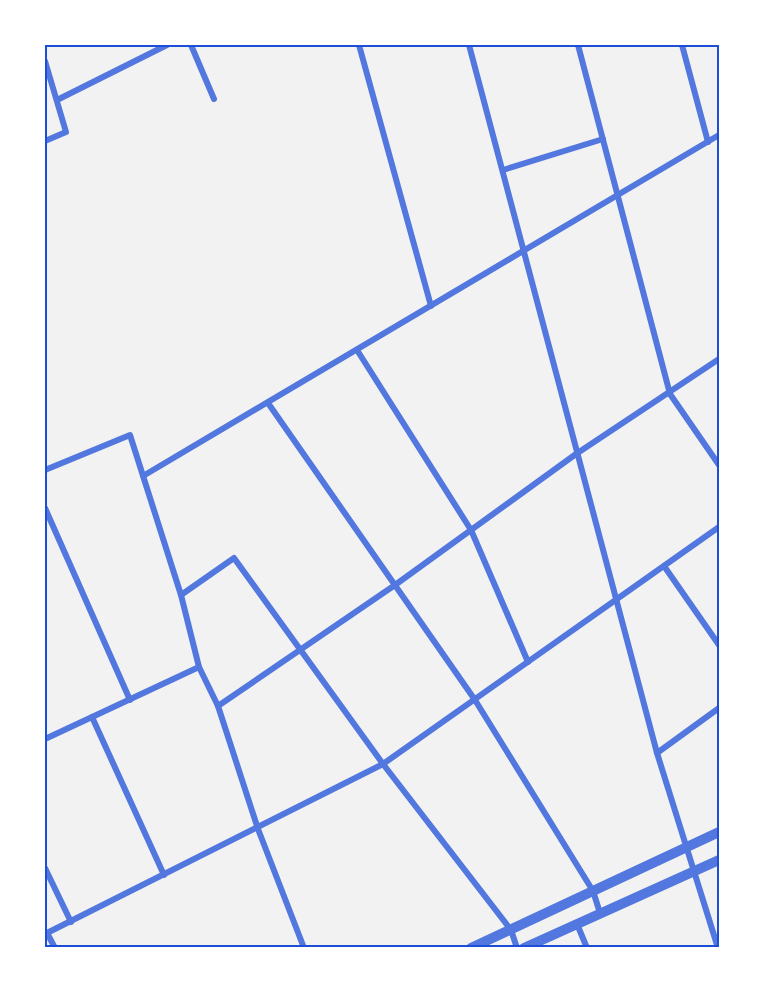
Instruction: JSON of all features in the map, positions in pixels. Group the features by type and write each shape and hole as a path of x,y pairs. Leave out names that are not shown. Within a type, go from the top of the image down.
{"street":[{"path":"57,100 167,45"},
{"path":"190,45 214,99"},
{"path":"359,45 431,306"},
{"path":"469,45 657,753 688,846 693,873 718,948"},
{"path":"578,45 670,393 719,465"},
{"path":"682,45 708,142"},
{"path":"45,61 66,132 45,141"},
{"path":"143,476 719,135"},
{"path":"502,170 603,139"},
{"path":"357,350 471,530 528,662"},
{"path":"219,706 395,585 576,454 719,358"},
{"path":"268,403 475,700 592,891 600,913"},
{"path":"45,470 130,435 181,596 199,667 219,706 258,829 304,948"},
{"path":"45,508 130,700"},
{"path":"55,948 46,934 383,764 719,527"},
{"path":"181,596 234,558 383,764 511,930 517,948"},
{"path":"664,566 719,645"},
{"path":"45,739 199,667"},
{"path":"657,753 719,708"},
{"path":"92,717 164,875"},
{"path":"471,948 719,832"},
{"path":"524,948 719,860"},
{"path":"45,867 71,922"},
{"path":"577,924 587,948"}]}
